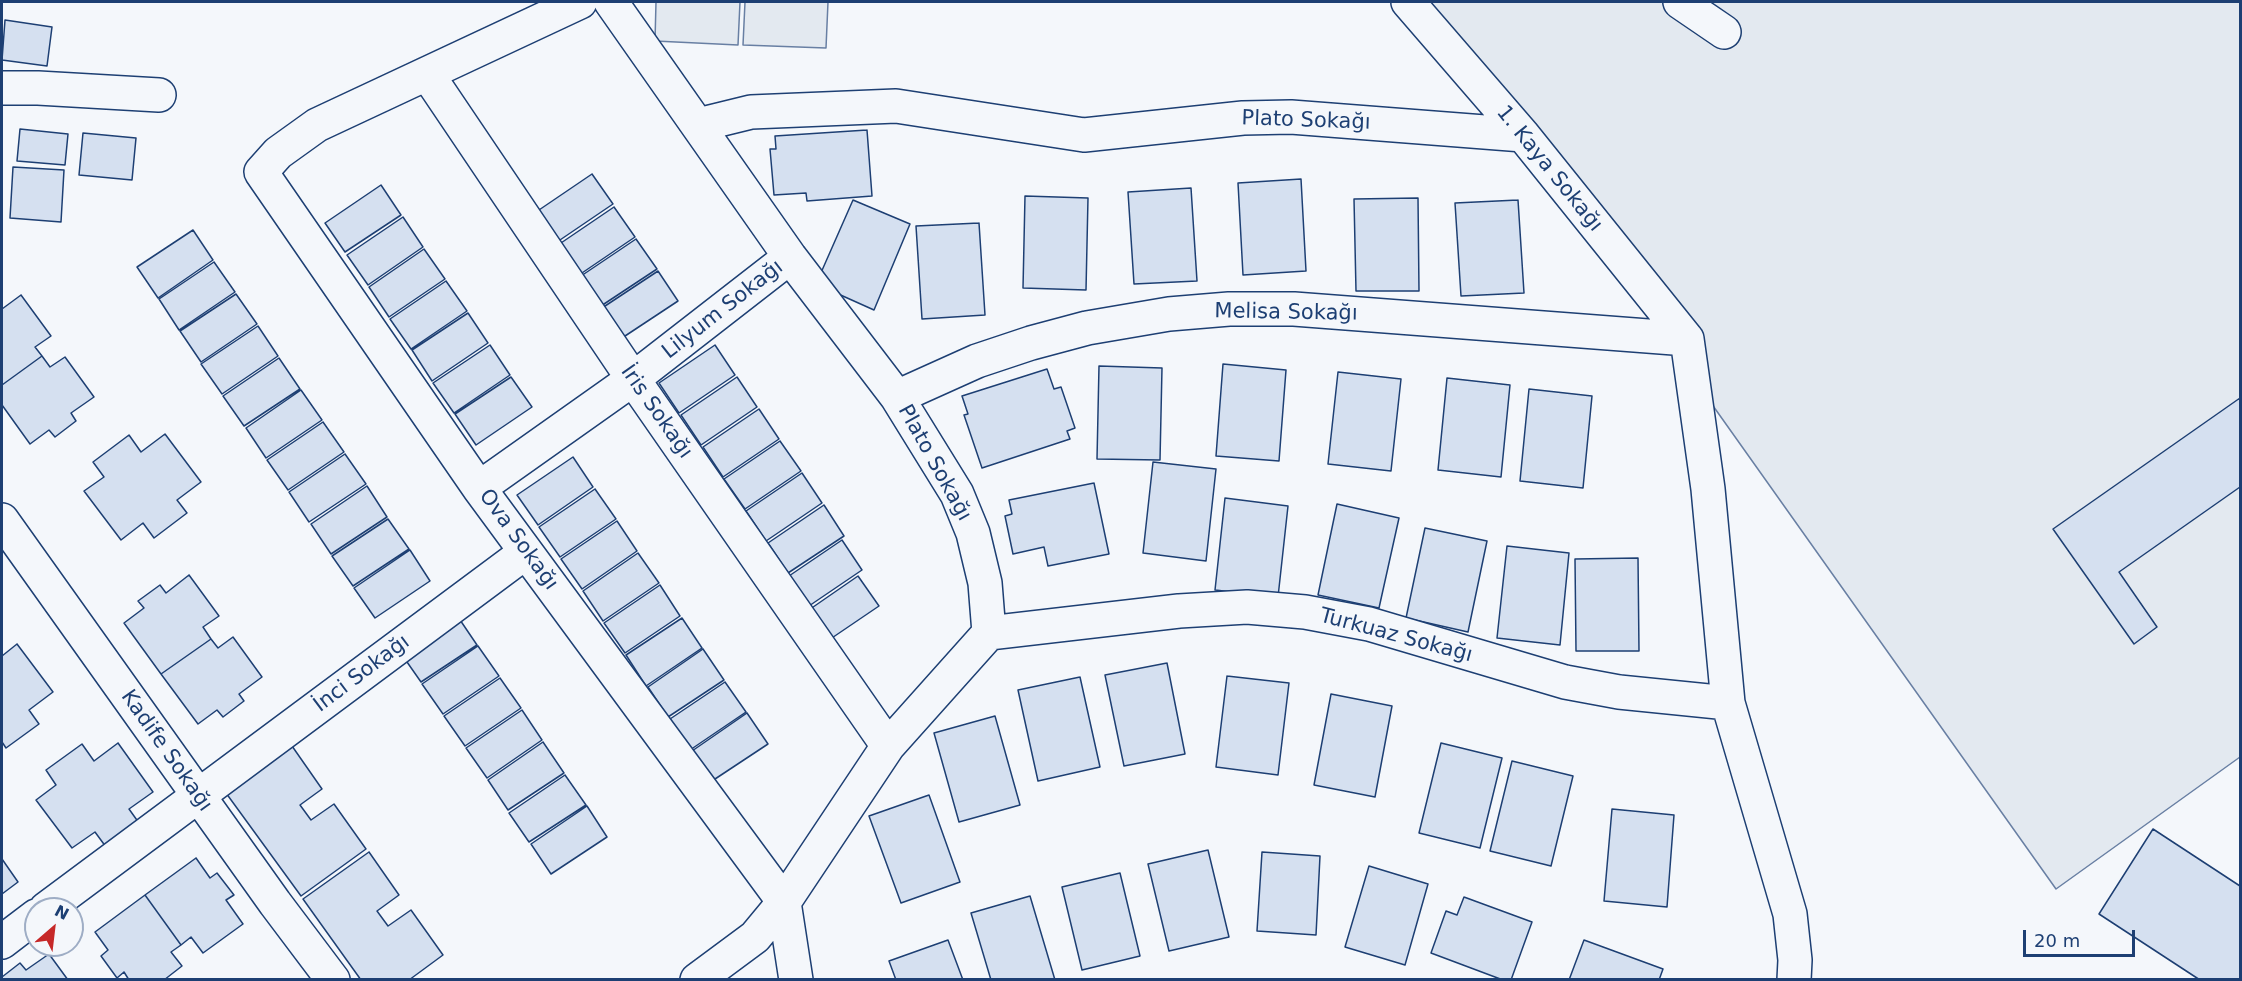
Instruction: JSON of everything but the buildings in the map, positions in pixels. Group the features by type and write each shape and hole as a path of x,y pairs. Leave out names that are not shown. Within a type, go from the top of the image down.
{"street":[{"path":"428,75 580,2"},
{"name":"Plato Sokağı","path":"611,2 790,257 897,397 957,494 973,532 985,583 989,633"},
{"name":"1. Kaya Sokağı","path":"1408,2 1523,135 1687,339"},
{"path":"1680,2 1724,32"},
{"name":"Ova Sokağı","path":"428,75 317,125 278,153 261,172 479,488 784,902"},
{"name":"İris Sokağı","path":"428,75 633,379 888,746"},
{"path":"2,88 159,95"},
{"name":"Plato Sokağı","path":"698,125 751,112 896,106 1084,135 1243,118 1291,117 1523,135"},
{"name":"Lilyum Sokağı","path":"479,488 633,379 790,257"},
{"name":"Melisa Sokağı","path":"897,397 977,361 1087,328 1169,314 1229,309 1294,309 1687,339"},
{"path":"1687,339 1708,489 1728,703 1790,914 1795,960 1794,980"},
{"name":"Kadife Sokağı","path":"2,519 333,980"},
{"name":"İnci Sokağı","path":"62,897 526,552"},
{"name":"Turkuaz Sokağı","path":"989,633 1179,610 1247,607 1305,612 1369,624 1566,682 1642,695 1728,703"},
{"path":"697,980 755,937 784,902 888,746 989,633"},
{"path":"784,902 796,980"},
{"path":"2,942 24,925"}],"shaded area":[{"path":"656,2 740,2 738,45 655,41"},
{"path":"745,2 828,2 826,48 743,45"},
{"path":"1391,2 2240,2 2240,757 2056,889 1437,17"}]}
